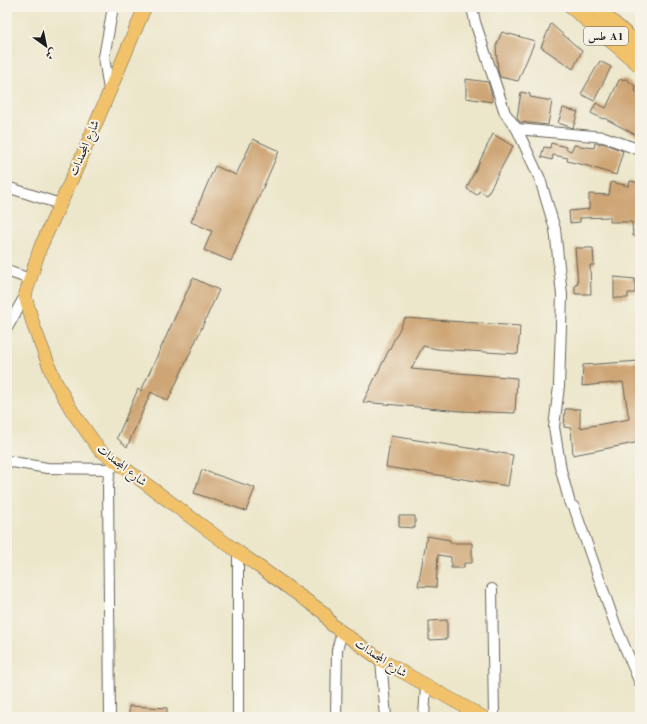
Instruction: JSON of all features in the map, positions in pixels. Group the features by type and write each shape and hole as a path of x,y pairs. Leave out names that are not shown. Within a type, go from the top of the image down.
{"highway":[{"name":"طس A1","path":"572,7 640,65"},
{"name":"طس A1","path":"595,7 640,47"}],"main road":[{"name":"شارع المجمدات","path":"145,7 33,264 24,296 55,381 72,411 99,449 114,466 324,613 332,625 381,660 483,717"}],"street":[{"path":"109,90 104,57 113,7"},
{"path":"472,7 475,22 505,113 517,129 540,179 555,229 561,269 562,295 559,386 554,427 560,470 570,504 574,507 615,624 640,683"},
{"path":"517,129 604,137 640,150"},
{"path":"7,187 60,204"},
{"path":"7,271 30,279"},
{"path":"7,328 24,296"},
{"path":"7,461 47,468 114,466 108,493 110,717"},
{"path":"238,552 238,717"},
{"path":"492,589 494,717"},
{"path":"336,717 337,650 342,632"},
{"path":"381,660 386,717"},
{"path":"424,717 426,685"}],"building":[{"path":"551,24 582,51 573,69 541,47"},
{"path":"502,32 535,41 518,81 500,77 498,71 496,46"},
{"path":"600,61 611,67 594,101 581,94"},
{"path":"466,79 488,82 492,95 492,102 466,98"},
{"path":"626,79 636,87 635,91 640,94 640,137 604,118 603,119 591,113 596,103 606,108 619,80"},
{"path":"521,92 530,94 530,97 552,101 548,125 520,122 517,118"},
{"path":"563,108 578,112 573,128 558,123"},
{"path":"493,134 513,146 487,195 479,191 477,195 467,189 468,185"},
{"path":"253,139 279,151 231,261 204,250 212,231 191,222 215,166 236,175"},
{"path":"551,143 566,147 566,149 571,151 574,145 594,148 595,143 603,143 623,151 616,175 567,161 568,158 553,155 552,160 541,157 544,147 550,148"},
{"path":"630,181 640,183 640,237 633,236 632,222 610,222 610,217 580,218 580,222 570,223 569,211 589,209 589,194 609,195 611,182 629,186"},
{"path":"575,248 593,248 594,265 590,265 591,294 575,294 575,285 578,284"},
{"path":"614,277 635,279 635,293 628,293 628,298 614,298"},
{"path":"193,278 219,290 168,401 151,392 127,447 117,438 138,389 141,391"},
{"path":"405,318 520,326 518,354 437,349 423,346 411,369 517,378 515,413 461,411 363,402"},
{"path":"640,361 640,442 573,455 571,428 564,427 565,409 580,409 580,428 629,419 623,382 582,386 583,365"},
{"path":"391,436 513,455 508,486 386,467"},
{"path":"202,470 255,488 246,511 194,493"},
{"path":"399,516 415,516 415,528 399,527"},
{"path":"427,536 450,540 450,543 472,543 472,563 464,563 464,568 451,568 451,557 438,555 436,587 418,586"},
{"path":"447,620 447,639 429,640 429,621"},
{"path":"129,706 167,708 167,717 129,717"}]}
